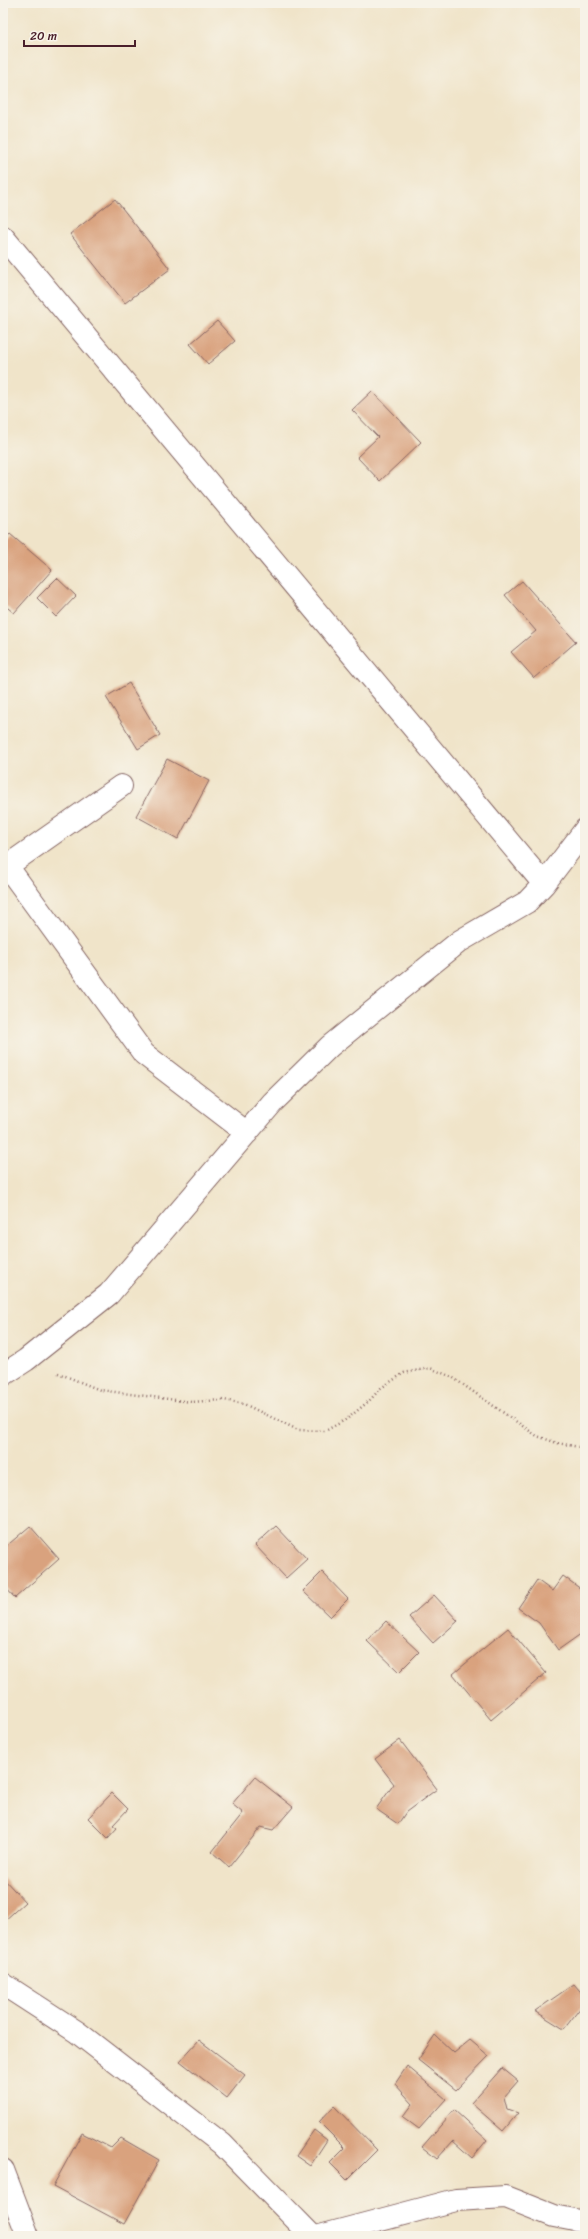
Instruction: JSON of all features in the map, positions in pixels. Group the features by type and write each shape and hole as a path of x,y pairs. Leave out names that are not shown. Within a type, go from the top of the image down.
{"street":[{"path":"3,237 544,884"},
{"path":"121,786 7,866 144,1054 247,1133"},
{"path":"3,1375 26,1360 109,1294 273,1102 330,1046 460,941 527,902 544,884 585,830"},
{"path":"3,1984 77,2032 222,2144 312,2236"},
{"path":"3,2170 28,2236"},
{"path":"320,2236 463,2199 506,2197 554,2216 585,2222"}],"path":[{"path":"26,1360 100,1390 191,1402 224,1400 244,1404 298,1430 325,1431 347,1419 369,1401 381,1388 404,1373 430,1368 452,1377 537,1436 585,1448"}],"building":[{"path":"115,199 170,269 125,303 70,234"},
{"path":"217,321 235,341 208,364 190,344"},
{"path":"372,391 421,442 380,481 357,457 378,437 352,410"},
{"path":"10,534 52,570 14,613 3,604 3,541"},
{"path":"57,578 76,596 56,617 37,598"},
{"path":"522,581 576,642 534,678 511,652 536,631 505,595"},
{"path":"129,683 160,735 138,749 106,697"},
{"path":"167,759 209,781 178,839 136,816"},
{"path":"30,1526 59,1559 15,1598 3,1585 3,1549"},
{"path":"276,1526 307,1559 286,1578 255,1545"},
{"path":"322,1572 348,1599 330,1617 303,1591"},
{"path":"563,1576 585,1592 585,1631 558,1650 539,1623 518,1608 537,1580 552,1591"},
{"path":"434,1595 458,1621 433,1643 409,1617"},
{"path":"386,1621 419,1652 399,1672 367,1641"},
{"path":"508,1628 546,1673 491,1720 453,1674"},
{"path":"400,1740 437,1789 406,1812 398,1824 376,1809 394,1784 375,1759"},
{"path":"255,1777 293,1807 273,1830 261,1827 229,1867 212,1852 243,1813 232,1804"},
{"path":"112,1793 128,1809 113,1825 117,1828 108,1838 88,1818"},
{"path":"3,1878 25,1902 3,1922"},
{"path":"574,1984 585,1997 585,2002 564,2029 535,2011"},
{"path":"435,2035 454,2053 470,2040 489,2056 456,2090 418,2060"},
{"path":"199,2040 245,2075 227,2098 180,2061"},
{"path":"407,2066 446,2099 419,2129 403,2117 413,2104 395,2084"},
{"path":"502,2068 518,2081 504,2097 507,2109 518,2113 503,2131 471,2103"},
{"path":"334,2106 377,2150 347,2180 330,2163 345,2148 319,2122"},
{"path":"454,2110 487,2140 472,2158 453,2141 437,2159 422,2147"},
{"path":"314,2130 327,2140 310,2166 296,2156"},
{"path":"82,2133 111,2148 121,2138 159,2160 124,2224 53,2186"}]}
